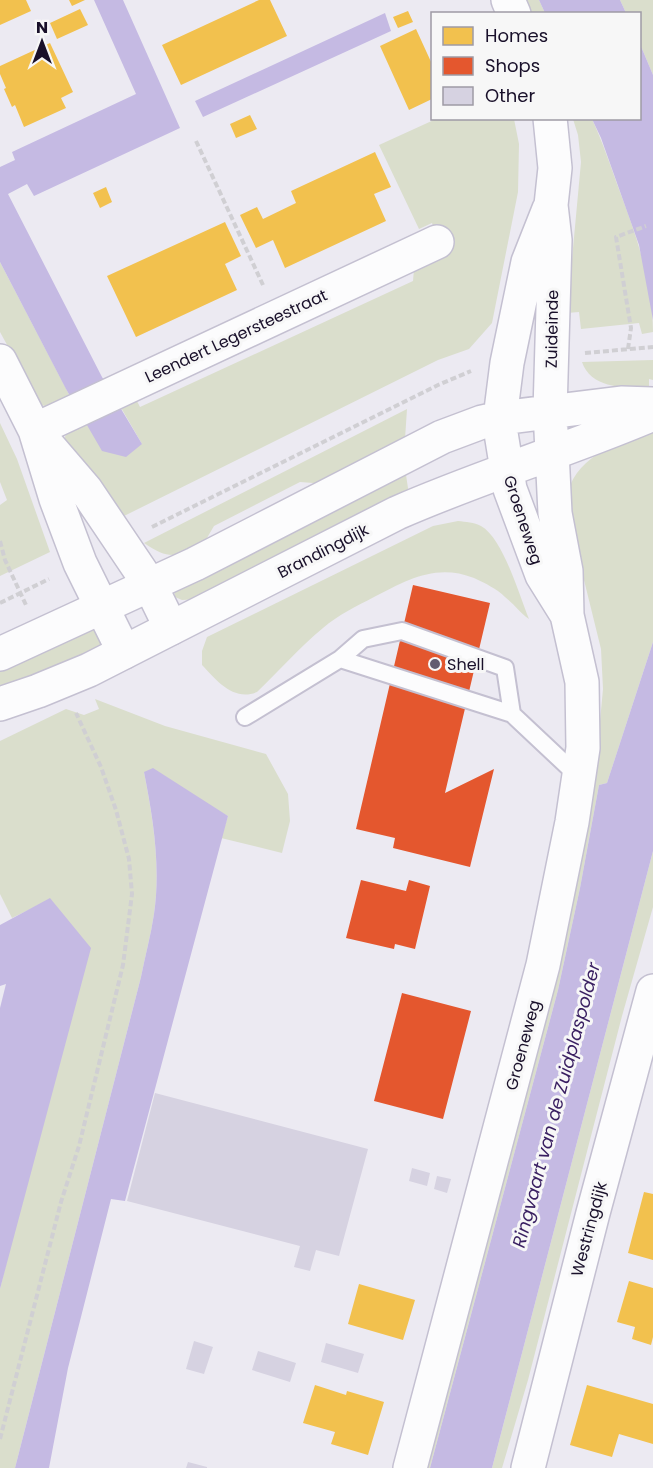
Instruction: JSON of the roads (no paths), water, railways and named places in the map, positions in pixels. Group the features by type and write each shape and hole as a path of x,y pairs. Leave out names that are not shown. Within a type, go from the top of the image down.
{"street":[{"name":"Zuideinde","path":"550,120 555,168 551,205 555,240 550,411 554,453"},
{"name":"Zuideinde","path":"500,418 507,363 530,253 551,205"},
{"name":"Leendert Legersteestraat","path":"49,424 437,242"},
{"path":"0,361 49,424 86,490 150,585 171,628"},
{"path":"0,654 236,544 442,437 482,422 500,418 621,403 653,404"},
{"name":"Brandingdijk","path":"0,704 61,682 124,652 397,513 442,493 554,453 653,414"},
{"name":"Groeneweg","path":"500,418 510,489 542,576 567,615"},
{"path":"49,424 56,499 80,563 124,652"},
{"name":"Groeneweg","path":"410,1468 543,965 565,860 579,777 583,748 584,701 580,664 567,615 566,571 555,513 554,453"},
{"name":"Westringdijk","path":"528,1468 653,991"}],"lane":[{"path":"245,717 340,659 363,639 402,631 505,668 512,714"},
{"path":"340,659 512,714 579,777"}],"water":[{"path":"94,0 123,0 180,128 34,196 27,184 8,194 102,377 142,444 126,457 102,451 66,389 0,262 0,167 15,160 12,152 136,94"},
{"path":"539,0 620,0 626,12 545,12"},
{"path":"385,13 391,31 203,117 195,101"},
{"path":"641,46 653,75 653,320 639,245 592,120 641,120"},
{"name":"Ringvaart van de Zuidplaspolder","path":"653,642 653,851 492,1468 430,1468 558,990 599,785 607,783"},
{"path":"153,768 228,816 125,1201 111,1199 68,1368 49,1468 15,1468 141,977 151,930 157,878 153,824 144,772"},
{"path":"50,898 91,948 0,1289 0,1008 6,984 0,986 0,925"}],"place":[{"name":"Shell","path":"435,664"}]}
